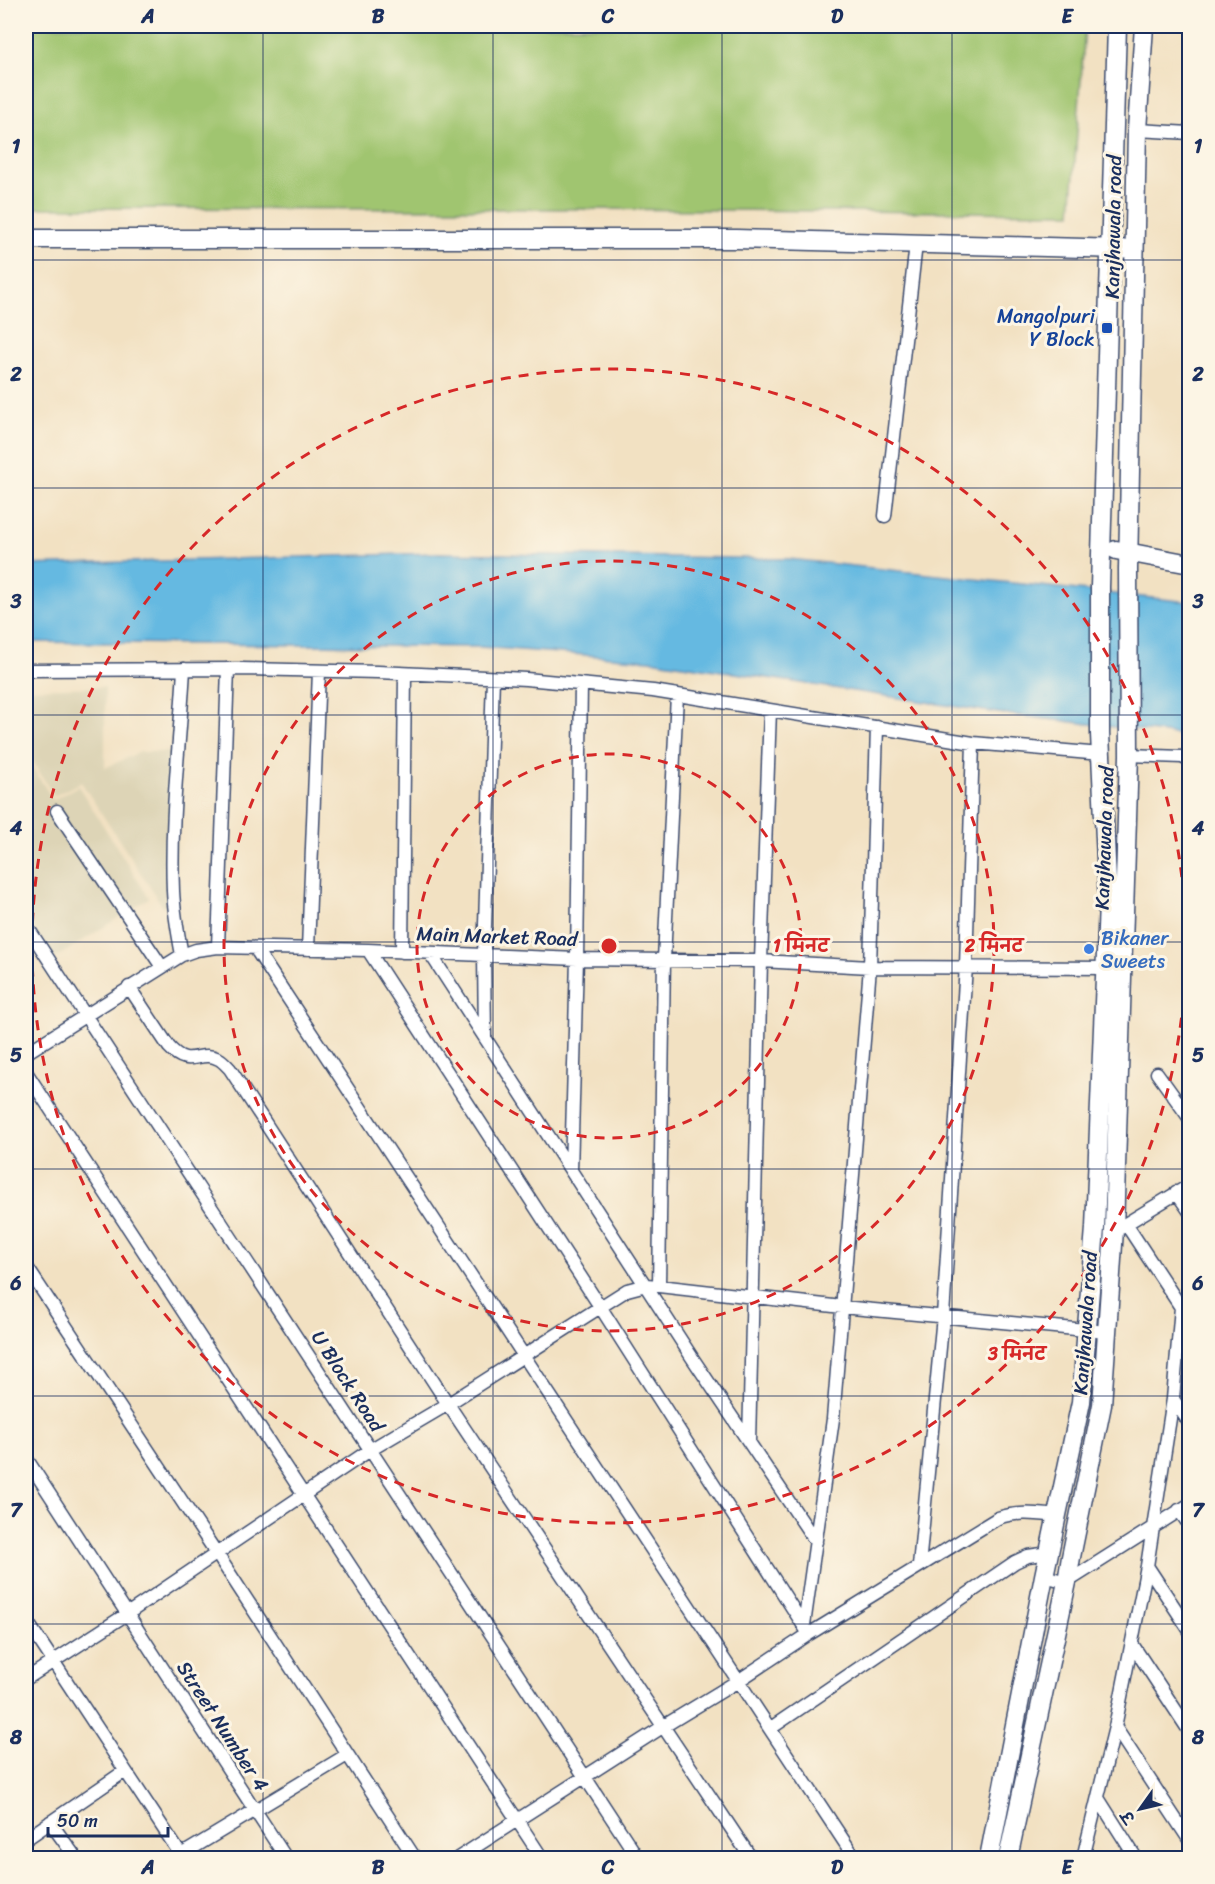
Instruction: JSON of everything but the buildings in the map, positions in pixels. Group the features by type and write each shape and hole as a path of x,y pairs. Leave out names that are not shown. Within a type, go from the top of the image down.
{"main road":[{"name":"Kanjhawala road","path":"1008,1858 1102,1405 1107,1332 1120,1227 1113,968 1100,734 1101,587 1117,26"},
{"name":"Kanjhawala road","path":"989,1858 1044,1576 1081,1402 1129,748 1128,553 1137,130 1144,26"},
{"path":"26,239 737,239 1136,250"},
{"path":"1102,548 1190,564"}],"street":[{"path":"1137,130 1190,133"},
{"path":"885,516 916,244"},
{"path":"182,955 173,891 173,835 184,669"},
{"path":"218,947 228,669"},
{"path":"26,670 228,669 493,678 653,691 973,742 1101,754"},
{"path":"308,949 319,671"},
{"path":"402,952 405,674"},
{"path":"485,1039 484,955 493,678"},
{"path":"571,1171 581,685"},
{"path":"652,1286 664,959 677,695"},
{"path":"749,1442 770,710"},
{"path":"807,1629 833,1419 870,967 877,727"},
{"path":"919,1566 943,1317 966,966 973,742"},
{"path":"1129,748 1182,757 1190,761"},
{"path":"57,811 162,968"},
{"name":"U Block Road","path":"26,925 638,1858"},
{"name":"Main Market Road","path":"26,1053 182,955 196,950 218,947 368,950 577,959 761,961 870,967 1113,968"},
{"path":"255,948 855,1858"},
{"path":"368,950 602,1308 807,1629"},
{"path":"430,953 571,1171 652,1286 749,1442 816,1542"},
{"path":"129,987 176,1055 186,1059 212,1057 221,1059 230,1068 448,1404 751,1858"},
{"path":"26,1072 542,1858"},
{"path":"1157,1073 1190,1119"},
{"path":"1190,1185 1120,1227 1190,1321"},
{"path":"1176,1192 1190,1212"},
{"path":"26,1266 415,1858"},
{"path":"26,1679 127,1614 370,1450 525,1357 627,1290 652,1286 1107,1332"},
{"path":"1083,1858 1115,1727 1147,1566 1173,1399 1181,1307"},
{"path":"1173,1399 1190,1424"},
{"name":"Street Number 4","path":"26,1458 286,1858"},
{"path":"1044,1576 1067,1582 1184,1507 1190,1527"},
{"path":"458,1858 738,1681 807,1629 919,1566 998,1518 1010,1514 1027,1513 1058,1515"},
{"path":"771,1728 1015,1562 1028,1556 1049,1553"},
{"path":"1147,1566 1190,1631"},
{"path":"26,1620 180,1858 347,1755"},
{"path":"1132,1644 1190,1732"},
{"path":"1115,1727 1190,1841"},
{"path":"26,1839 125,1771"},
{"path":"1098,1798 1136,1858"},
{"path":"50,1822 76,1858"}],"shaded area":[{"path":"105,687 105,768 140,752 177,752 176,900 163,907 81,782 54,796 26,750 26,689"},
{"path":"26,757 53,800 78,786 149,898 54,959 26,916"}],"green space":[{"path":"26,26 1085,26 1071,213 26,208"}],"water":[{"path":"439,553 789,559 1189,602 1189,736 998,713 650,660 480,647 26,642 26,565"}],"place":[{"name":"Mangolpuri Y Block","path":"1107,328"},
{"name":"Bikaner Sweets","path":"1089,949"}]}
